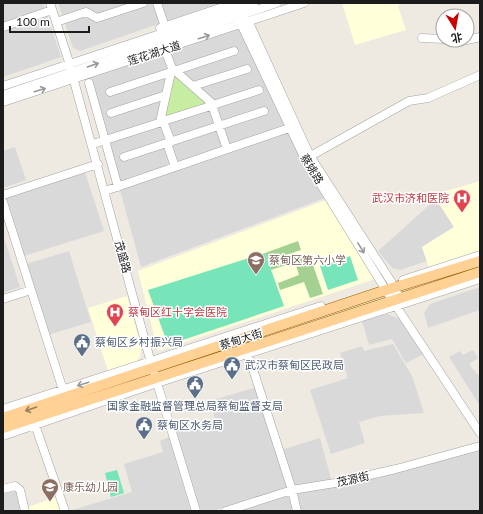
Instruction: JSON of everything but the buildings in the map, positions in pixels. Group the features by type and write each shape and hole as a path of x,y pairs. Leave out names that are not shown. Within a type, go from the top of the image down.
{"main road":[{"name":"蔡甸大街","path":"3,428 33,421 154,373 389,287 480,261"},
{"name":"蔡甸大街","path":"3,418 154,373 245,352 398,302 480,272"}],"street":[{"path":"56,22 86,12 97,18 143,3"},
{"path":"157,3 165,26"},
{"name":"莲花湖大道","path":"3,95 165,50 254,3"},
{"name":"莲花湖大道","path":"3,86 165,26 277,3"},
{"name":"莲花湖大道","path":"3,80 69,62 238,11 304,3"},
{"path":"3,27 51,7"},
{"name":"茂盛路","path":"51,7 69,62 98,164 154,373 196,511"},
{"name":"莲花湖大道","path":"3,102 238,11"},
{"name":"蔡姚路","path":"238,11 307,157 389,287 410,326 480,432"},
{"path":"422,38 435,39"},
{"path":"165,50 172,70 161,122 169,143 175,167"},
{"path":"110,92 172,70 234,51"},
{"path":"193,86 246,69"},
{"path":"172,70 193,86 213,105 227,149"},
{"path":"307,157 409,101 428,98 480,75"},
{"path":"89,83 118,187"},
{"path":"92,144 259,90"},
{"path":"111,113 166,95"},
{"path":"124,157 264,111"},
{"path":"105,191 293,127"},
{"path":"3,196 98,164"},
{"path":"3,202 63,390"},
{"path":"389,287 480,255"},
{"path":"398,302 480,279"},
{"path":"3,299 31,290"},
{"path":"245,352 251,363 292,490 297,511"},
{"path":"3,410 63,390 154,373"},
{"path":"3,436 33,421 64,511"},
{"name":"茂源街","path":"226,511 292,490 343,482 480,446"},
{"path":"3,489 15,486 20,490 25,511"}],"shaded area":[{"path":"3,3 43,3 61,57 3,77"},
{"path":"58,3 219,3 80,51 73,48"},
{"path":"342,3 402,3 398,6 406,30 355,45"},
{"path":"239,28 286,126 117,184 85,79"},
{"path":"288,132 302,162 325,198 141,267 120,190"},
{"path":"15,147 26,180 3,188 3,151"},
{"path":"85,172 104,231 24,256 5,197"},
{"name":"武汉市济和医院","path":"480,181 480,251 429,268 422,247 454,227 436,199 443,192"},
{"path":"436,199 454,227 422,247 427,261 400,270 392,268 378,251"},
{"name":"蔡甸区第六小学","path":"326,200 375,279 158,351 138,271"},
{"path":"3,235 20,287 3,293"},
{"path":"69,251 91,322 48,335 26,264"},
{"path":"480,287 480,310 428,328 424,313 430,304"},
{"name":"蔡甸区红十字会医院","path":"127,296 141,347 140,356 136,362 108,371 88,308"},
{"path":"387,314 400,319 424,354 406,363 392,339 369,345 362,321"},
{"path":"393,344 412,376 424,413 380,416 359,422 365,443 331,454 310,390 348,378 340,353 362,346 364,351"},
{"path":"473,350 478,358 469,364 478,375 480,374 480,406 449,357 460,351 463,355"},
{"path":"257,387 289,486 213,511 200,511 176,431 215,419 210,401"},
{"path":"169,437 191,511 69,511 132,492 124,464 163,452 160,441"},
{"path":"320,438 333,486 480,449 480,511 240,511 295,493 281,450"},
{"path":"17,491 21,511 3,511 3,493"},
{"name":"康乐幼儿园","path":"56,497 61,511 29,511 28,507"}],"green space":[{"path":"173,72 208,104 164,119"},
{"path":"298,241 301,250 268,261 265,253"},
{"path":"265,253 284,306 168,345 148,290"},
{"path":"303,255 307,266 313,265 323,294 310,298 304,282 280,290 278,283 299,275 295,262 271,270 270,267"},
{"path":"350,256 358,280 343,285 335,261"},
{"path":"335,261 343,285 328,290 320,266"},
{"path":"117,470 124,493 111,497 105,473"}],"place":[{"name":"武汉市济和医院","path":"462,213"},
{"name":"蔡甸区第六小学","path":"256,275"},
{"name":"蔡甸区红十字会医院","path":"115,327"},
{"name":"蔡甸区乡村振兴局","path":"82,357"},
{"name":"武汉市蔡甸区民政局","path":"232,380"},
{"name":"国家金融监督管理总局蔡甸监督支局","path":"195,399"},
{"name":"蔡甸区水务局","path":"144,440"},
{"name":"康乐幼儿园","path":"50,502"}]}
